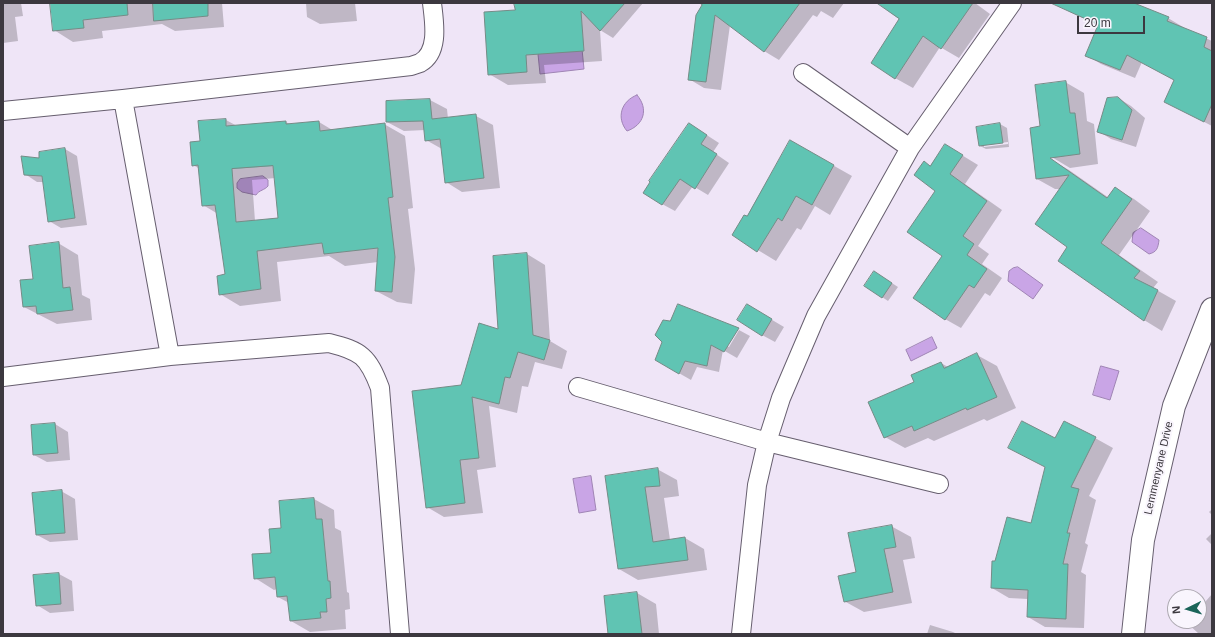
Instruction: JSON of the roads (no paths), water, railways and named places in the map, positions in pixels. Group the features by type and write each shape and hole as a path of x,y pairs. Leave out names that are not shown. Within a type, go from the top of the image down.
{"street":[{"path":"3,111 123,99 411,66 420,63 428,56 432,44 435,30 432,3"},
{"path":"740,634 758,485 767,442 781,398 816,316 910,148 1012,3"},
{"path":"803,73 910,148"},
{"path":"123,99 170,356"},
{"name":"Lemmenyane Drive","path":"1133,634 1143,540 1174,406 1212,309"},
{"path":"3,377 170,356 329,343 348,348 363,357 373,369 380,388 400,634"},
{"path":"578,387 767,442 939,484"}]}
